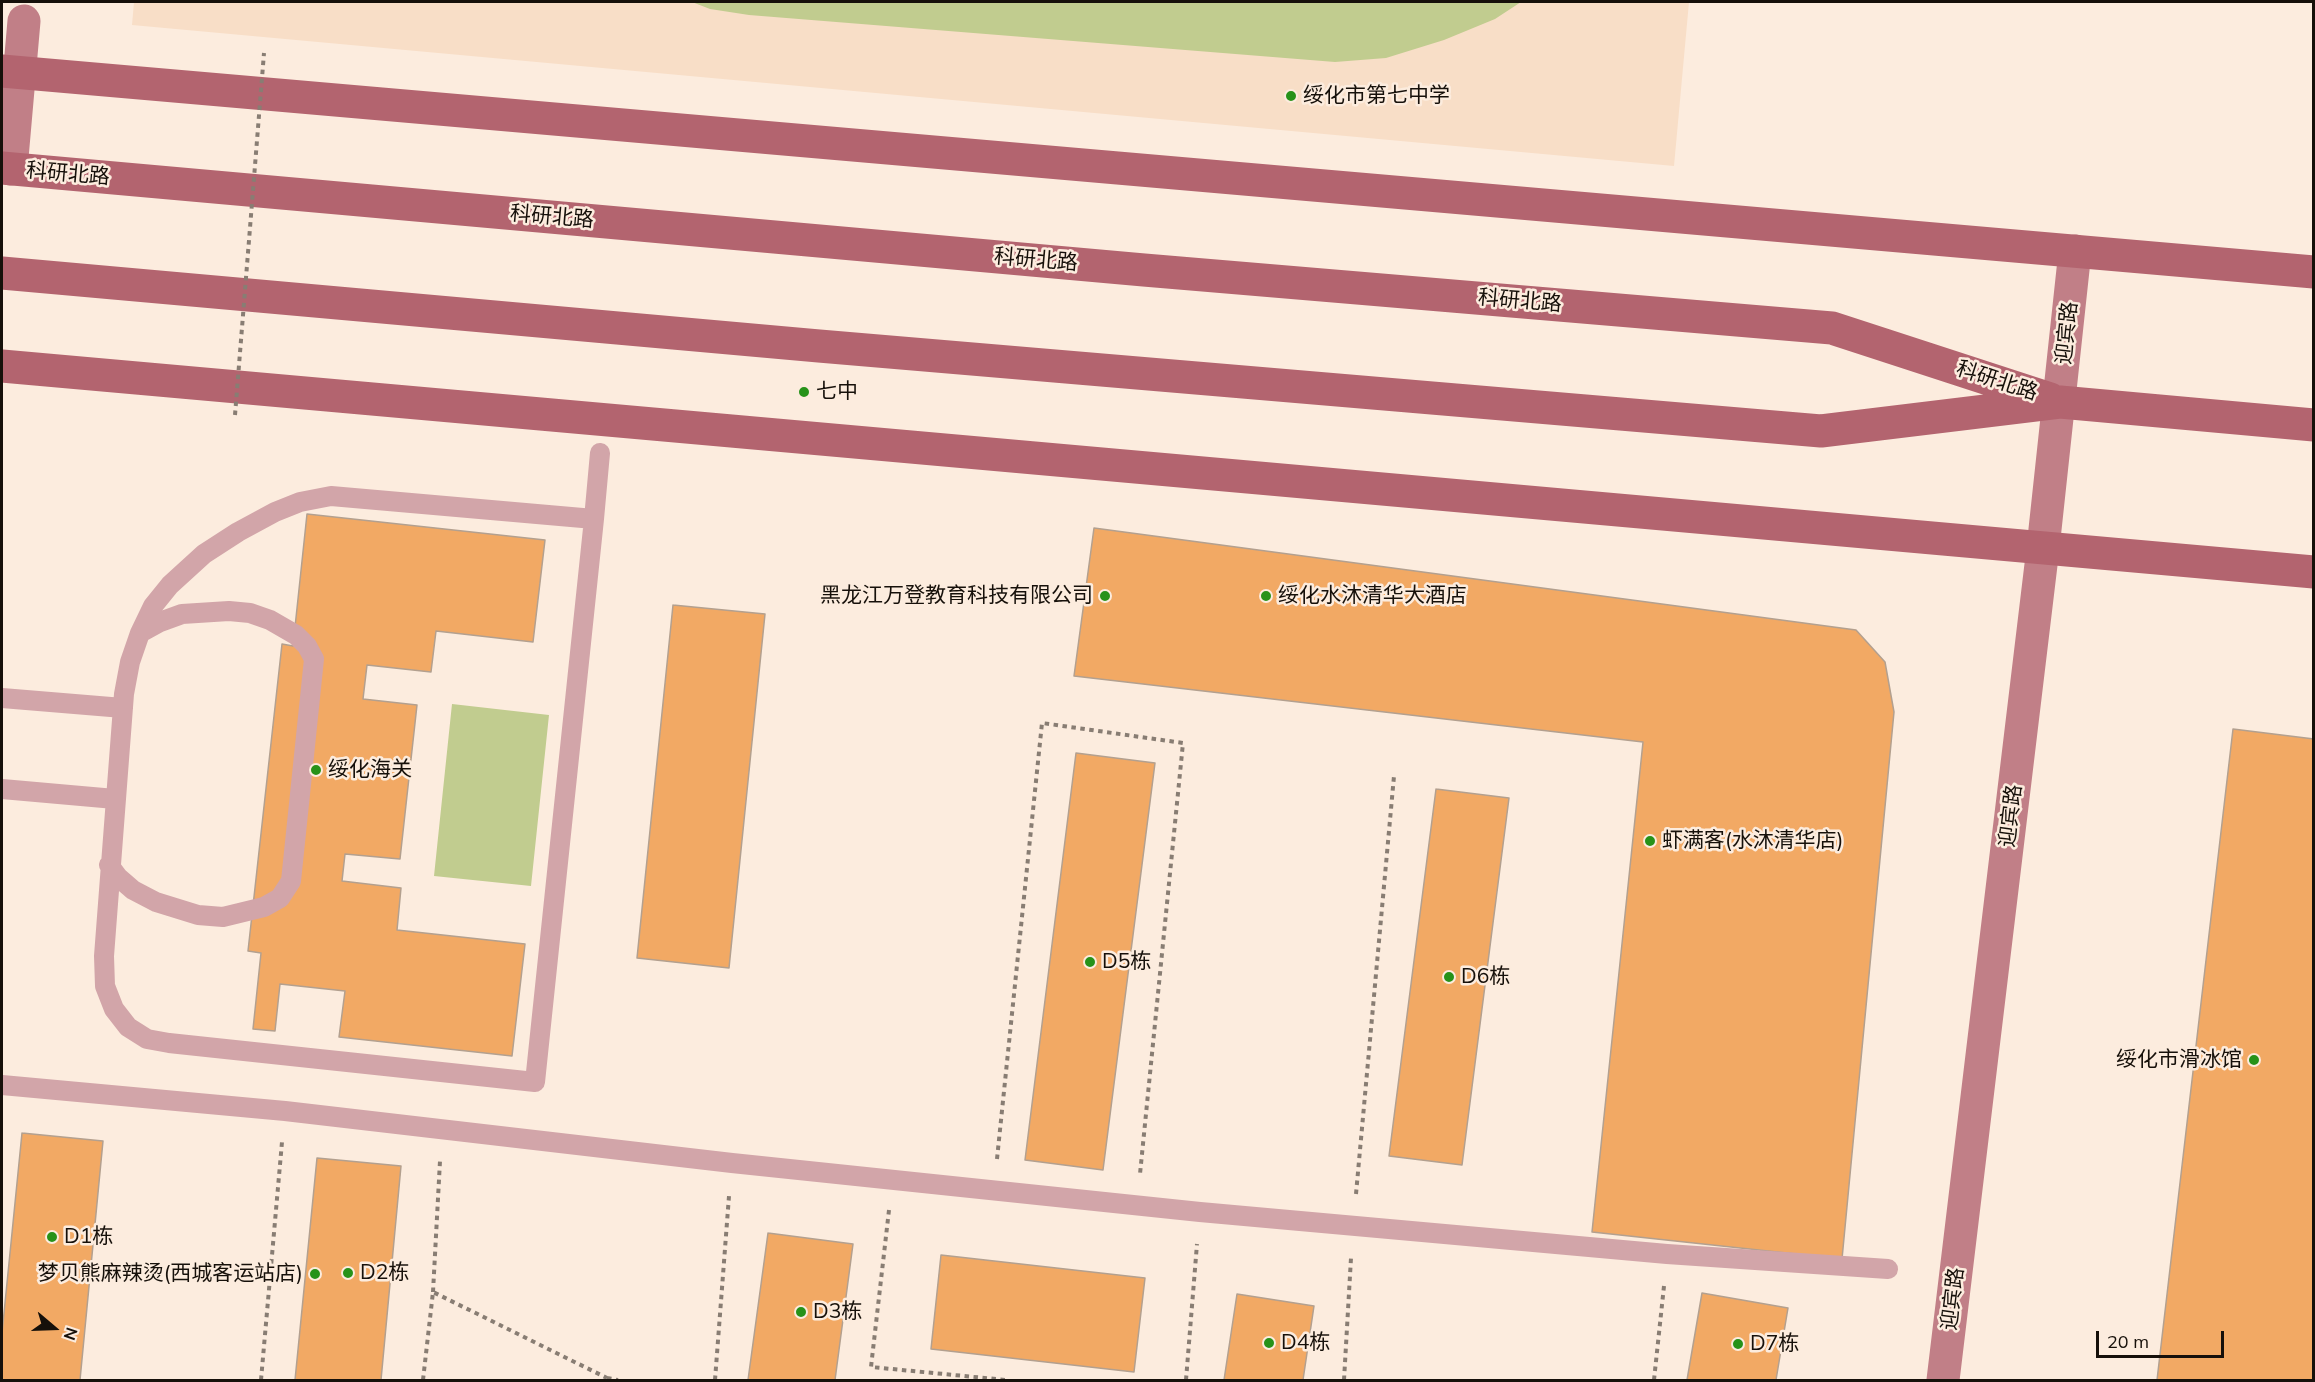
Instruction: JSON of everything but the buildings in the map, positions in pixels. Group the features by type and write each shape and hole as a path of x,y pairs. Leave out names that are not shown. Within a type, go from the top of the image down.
{"main road":[{"path":"6,168 10,72 27,8"},
{"path":"10,72 2313,272"},
{"name":"科研北路","path":"6,168 1168,272 1832,328 2060,402"},
{"name":"迎宾路","path":"1943,1380 2043,548 2075,251"},
{"name":"科研北路","path":"2,273 831,347 1821,431 2060,402 2313,425"},
{"path":"2,366 2313,572"}],"lane":[{"path":"594,519 331,496 300,502 275,512 238,532 204,554 170,585 159,599 140,633 130,662 123,708 104,956 105,986 114,1009 128,1026 147,1039 180,1045 535,1082 594,519 600,453"},
{"path":"110,865 118,877 133,890 156,902 198,915 223,917 264,907 279,898 291,880 314,658 308,646 296,635 270,620 250,613 228,611 182,614 140,633"},
{"path":"2,698 123,708"},
{"path":"2,789 115,799"},
{"path":"2,1085 285,1111 732,1163 1200,1212 1668,1254 1888,1269"}],"path":[{"path":"235,415 264,53"},
{"path":"994,1190 1042,723 1183,743 1137,1205"},
{"path":"1344,1380 1353,1226 1394,776"},
{"path":"261,1380 285,1111"},
{"path":"423,1380 433,1292 442,1129"},
{"path":"715,1380 732,1163"},
{"path":"893,1180 871,1367 1006,1380"},
{"path":"1186,1380 1200,1212"},
{"path":"1654,1380 1668,1254"},
{"path":"433,1292 606,1379 618,1380"}],"shaded area":[{"name":"绥化市第七中学","path":"134,2 1689,2 1674,166 132,25"}],"green space":[{"path":"692,2 1521,2 1495,19 1444,40 1386,58 1335,62 749,15 710,9"},
{"path":"452,704 549,715 531,886 434,876"}],"place":[{"name":"绥化市第七中学","path":"1291,96"},
{"name":"七中","path":"804,392"},
{"name":"黑龙江万登教育科技有限公司","path":"1105,596"},
{"name":"绥化水沐清华大酒店","path":"1266,596"},
{"name":"绥化海关","path":"316,770"},
{"name":"虾满客(水沐清华店)","path":"1650,841"},
{"name":"D5栋","path":"1090,962"},
{"name":"D6栋","path":"1449,977"},
{"name":"绥化市滑冰馆","path":"2254,1060"},
{"name":"D1栋","path":"52,1237"},
{"name":"D2栋","path":"348,1273"},
{"name":"梦贝熊麻辣烫(西城客运站店)","path":"315,1274"},
{"name":"D3栋","path":"801,1312"},
{"name":"D4栋","path":"1269,1343"},
{"name":"D7栋","path":"1738,1344"}]}
